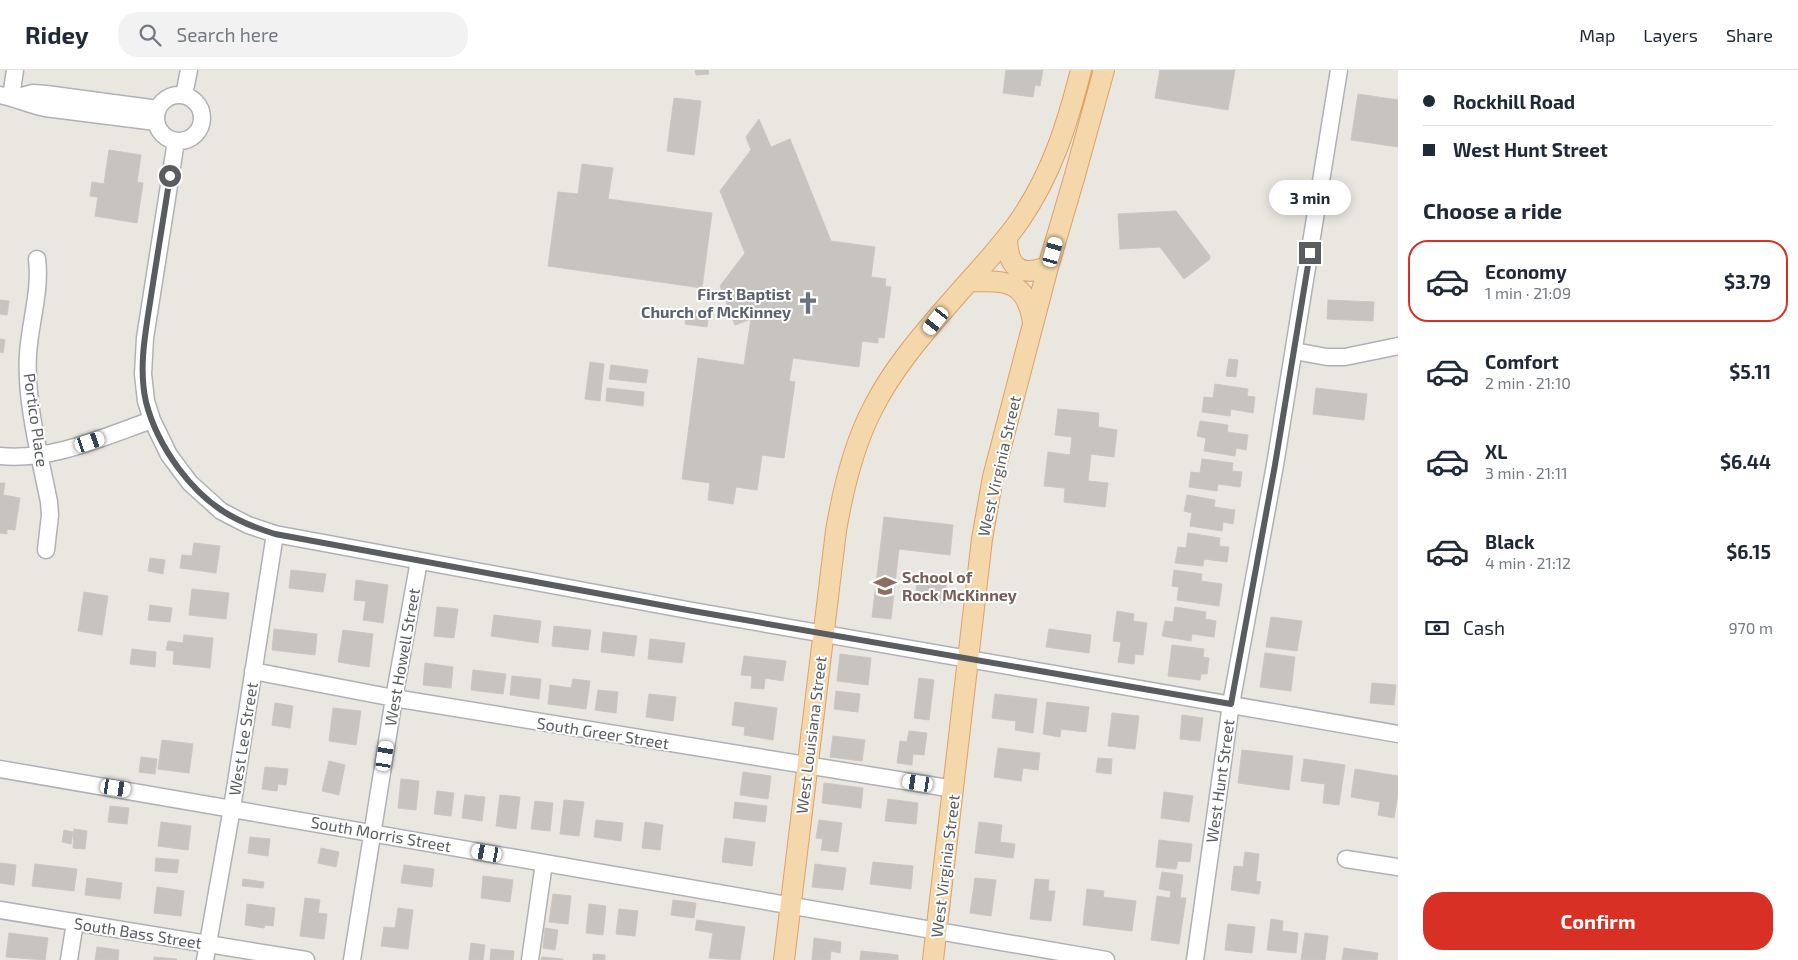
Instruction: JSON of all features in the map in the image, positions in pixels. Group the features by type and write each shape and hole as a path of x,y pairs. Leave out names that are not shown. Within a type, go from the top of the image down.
{"main road":[{"name":"West Louisiana Street","path":"784,960 840,507 848,471 860,436 873,408 890,379 917,344 1007,238 1030,203 1054,159 1066,129 1081,70"},
{"name":"West Virginia Street","path":"933,960 938,930 982,538 989,496 1048,267 1104,70"},
{"path":"1007,238 1009,257 1017,268 1023,272 1031,272 1048,267"},
{"path":"970,281 1001,282 1014,286 1028,300 1033,324"}],"street":[{"path":"15,70 9,97 46,94 157,116"},
{"path":"184,95 189,70"},
{"name":"West Hunt Street","path":"1195,960 1231,704 1294,351 1339,70"},
{"path":"184,95 194,100 199,106 202,120 200,128 192,137 183,141 176,141 163,134 157,116 166,99 184,95"},
{"path":"176,141 145,338 143,374 146,400 152,420 169,455 190,483 221,511 248,525 275,534 824,634 1398,734"},
{"name":"Portico Place","path":"37,259 38,287 28,354 28,374 31,402 49,502 46,550"},
{"path":"1294,351 1327,357 1345,357 1398,346"},
{"path":"0,456 40,454 75,447 152,420"},
{"name":"West Lee Street","path":"206,952 232,808 275,534"},
{"name":"West Howell Street","path":"352,960 394,698 419,560"},
{"name":"South Greer Street","path":"254,671 394,698 954,789"},
{"name":"South Morris Street","path":"0,769 1106,960"},
{"path":"1346,858 1398,867"},
{"path":"530,960 544,862"},
{"name":"South Bass Street","path":"0,910 74,922 206,952 306,960"},
{"path":"69,960 74,922"}],"building":[{"path":"695,70 708,70 709,74 696,75"},
{"path":"1006,70 1043,70 1040,86 1035,85 1033,97 1003,93"},
{"path":"1160,70 1235,70 1228,110 1155,98"},
{"path":"1358,94 1398,100 1398,147 1351,140"},
{"path":"674,98 701,101 694,155 667,151"},
{"name":"First Baptist Church of McKinney","path":"759,119 771,147 790,139 831,241 875,247 871,277 886,279 885,286 891,287 884,338 878,337 878,343 862,341 859,367 793,358 789,381 795,382 784,458 762,455 757,490 736,487 733,504 708,500 710,483 682,479 698,358 744,365 751,319 735,325 720,286 745,253 720,191 751,150 746,137"},
{"path":"109,150 141,155 137,182 143,183 137,223 95,216 98,197 90,196 92,182 104,184"},
{"path":"582,164 613,168 608,199 712,213 702,288 548,266 558,192 578,194"},
{"path":"1176,211 1210,256 1210,259 1184,279 1160,247 1120,249 1118,214"},
{"path":"0,300 9,301 7,315 0,314"},
{"path":"1328,300 1374,302 1373,321 1327,319"},
{"path":"687,309 709,312 707,327 685,324"},
{"path":"0,339 5,340 3,353 0,352"},
{"path":"1229,359 1238,360 1236,377 1226,376"},
{"path":"590,362 604,364 600,401 585,399"},
{"path":"611,365 648,370 646,383 609,379"},
{"path":"1215,384 1248,389 1247,396 1255,397 1253,413 1231,409 1230,416 1202,412 1204,397 1213,398"},
{"path":"607,388 644,392 643,406 606,401"},
{"path":"1316,388 1367,394 1364,420 1313,414"},
{"path":"1058,409 1099,413 1098,427 1117,430 1114,457 1091,454 1088,481 1108,483 1105,507 1064,502 1065,488 1044,486 1048,452 1070,455 1072,437 1055,435"},
{"path":"1200,421 1228,425 1227,432 1248,435 1246,450 1236,448 1235,456 1204,451 1206,438 1197,436"},
{"path":"1202,459 1233,463 1232,471 1242,472 1240,487 1218,484 1217,491 1189,487 1191,472 1200,473"},
{"path":"0,483 5,483 3,495 20,498 15,530 7,529 7,534 0,533"},
{"path":"1187,495 1215,500 1214,507 1235,510 1233,524 1223,522 1222,531 1190,526 1192,513 1184,511"},
{"name":"School of Rock McKinney","path":"884,517 953,525 950,555 899,549 891,619 872,617"},
{"path":"1188,533 1220,538 1219,546 1229,547 1227,562 1204,559 1203,566 1175,563 1178,547 1186,548"},
{"path":"194,543 220,546 216,573 180,568 182,555 192,556"},
{"path":"150,558 165,560 163,574 148,571"},
{"path":"291,570 326,574 323,592 289,588"},
{"path":"1174,570 1202,574 1201,581 1222,584 1219,606 1177,600 1179,587 1172,586"},
{"path":"918,574 947,578 944,603 915,600"},
{"path":"356,580 388,585 383,623 363,620 366,601 354,600"},
{"path":"192,589 229,593 226,619 189,615"},
{"path":"84,592 108,596 102,635 78,631"},
{"path":"150,605 172,608 170,622 148,620"},
{"path":"437,607 458,609 454,638 434,636"},
{"path":"1175,607 1206,612 1205,619 1216,621 1214,637 1192,634 1191,641 1162,636 1165,621 1173,622"},
{"path":"1117,611 1134,614 1133,621 1147,623 1143,655 1135,654 1134,664 1118,662 1121,642 1113,641"},
{"path":"494,615 541,621 538,643 491,636"},
{"path":"1271,617 1302,621 1297,651 1266,647"},
{"path":"554,626 591,630 588,650 552,646"},
{"path":"274,629 317,634 315,655 272,650"},
{"path":"1049,629 1091,635 1089,653 1046,647"},
{"path":"343,630 373,634 369,667 338,662"},
{"path":"603,632 637,636 634,656 601,652"},
{"path":"184,635 213,638 210,668 173,664 174,651 166,650 168,641 183,643"},
{"path":"650,639 685,643 682,663 648,659"},
{"path":"1172,645 1204,649 1203,657 1209,658 1207,674 1201,674 1200,680 1168,676"},
{"path":"132,649 156,652 155,667 130,664"},
{"path":"1265,653 1295,657 1291,691 1260,687"},
{"path":"840,654 871,658 868,685 837,681"},
{"path":"744,656 786,661 783,681 765,678 764,689 751,688 752,676 741,675"},
{"path":"425,663 453,667 451,688 423,685"},
{"path":"473,670 506,674 503,694 471,690"},
{"path":"512,676 541,679 539,699 510,695"},
{"path":"919,678 934,680 929,720 914,718"},
{"path":"573,679 590,681 586,709 548,704 550,685 571,688"},
{"path":"1372,683 1396,685 1394,705 1370,703"},
{"path":"598,690 618,692 616,713 595,710"},
{"path":"836,691 860,694 858,712 834,709"},
{"path":"649,694 676,697 673,721 646,717"},
{"path":"995,694 1037,699 1033,733 1015,730 1016,721 992,718"},
{"path":"735,702 777,708 773,740 744,735 745,727 732,725"},
{"path":"1047,702 1089,707 1086,732 1061,729 1060,737 1043,734"},
{"path":"275,703 293,706 290,728 272,725"},
{"path":"333,708 361,711 356,745 329,741"},
{"path":"1112,713 1139,716 1135,749 1108,746"},
{"path":"1182,715 1203,718 1200,741 1180,739"},
{"path":"909,731 927,733 924,755 913,754 912,765 897,763 900,741 907,742"},
{"path":"833,736 865,740 862,761 830,757"},
{"path":"162,740 193,744 189,773 158,769"},
{"path":"998,748 1040,753 1038,770 1023,768 1021,781 994,777"},
{"path":"1242,750 1293,756 1289,790 1238,783"},
{"path":"141,757 157,759 155,774 139,772"},
{"path":"1098,758 1112,759 1111,774 1096,772"},
{"path":"1304,759 1345,765 1339,805 1323,803 1325,784 1301,781"},
{"path":"329,761 345,765 339,795 322,791"},
{"path":"265,767 288,769 286,785 278,784 277,791 262,789"},
{"path":"1355,769 1398,776 1398,794 1394,818 1378,815 1380,802 1351,797"},
{"path":"743,772 771,776 768,799 740,795"},
{"path":"401,779 419,781 416,810 398,808"},
{"path":"824,783 863,788 861,808 822,803"},
{"path":"437,791 454,793 451,816 434,814"},
{"path":"1164,792 1193,796 1189,822 1161,818"},
{"path":"465,795 485,797 482,821 462,818"},
{"path":"500,795 520,797 516,829 496,826"},
{"path":"888,799 918,803 916,824 885,821"},
{"path":"564,800 584,802 579,836 560,834"},
{"path":"535,801 553,803 550,831 531,829"},
{"path":"735,802 767,806 765,822 733,818"},
{"path":"110,806 129,808 127,824 108,822"},
{"path":"596,820 623,823 621,841 594,837"},
{"path":"819,820 842,823 838,852 821,850 823,839 816,838"},
{"path":"161,822 191,826 188,850 158,846"},
{"path":"645,822 663,825 660,850 642,848"},
{"path":"979,822 1002,825 1000,842 1015,844 1013,858 975,853"},
{"path":"74,829 87,831 85,849 73,848"},
{"path":"64,830 73,832 71,844 62,842"},
{"path":"250,837 270,839 268,856 248,853"},
{"path":"725,838 755,842 752,866 722,862"},
{"path":"1159,840 1192,844 1190,862 1178,861 1176,869 1156,867"},
{"path":"321,848 339,852 336,867 318,863"},
{"path":"1245,852 1259,854 1256,881 1261,882 1259,894 1231,890 1234,866 1243,867"},
{"path":"156,858 179,860 177,873 155,871"},
{"path":"873,862 913,866 911,889 870,884"},
{"path":"0,863 16,865 14,885 0,883"},
{"path":"35,864 77,869 74,891 32,886"},
{"path":"815,864 846,868 843,890 812,887"},
{"path":"404,865 434,869 432,887 401,883"},
{"path":"1162,872 1183,875 1180,898 1186,898 1179,944 1151,940 1157,896 1170,898 1171,891 1159,889"},
{"path":"483,876 513,880 510,902 481,898"},
{"path":"87,878 122,883 120,899 85,895"},
{"path":"975,878 996,880 991,916 970,913"},
{"path":"243,879 264,882 263,888 242,886"},
{"path":"1035,879 1049,880 1048,891 1055,891 1051,921 1030,919"},
{"path":"157,887 184,891 181,916 154,913"},
{"path":"1087,889 1104,891 1103,897 1136,901 1132,931 1083,925"},
{"path":"553,894 571,896 568,924 549,922"},
{"path":"305,898 320,900 318,913 327,914 324,939 300,936"},
{"path":"673,900 696,903 694,918 671,915"},
{"path":"247,904 275,908 273,926 265,925 264,928 245,925"},
{"path":"589,904 606,906 603,935 586,933"},
{"path":"398,908 413,910 408,949 381,946 384,927 395,928"},
{"path":"619,909 638,911 635,936 616,934"},
{"path":"1271,919 1283,921 1282,931 1298,933 1296,953 1267,950"},
{"path":"697,920 745,927 740,960 709,958 713,933 695,930"},
{"path":"1228,924 1255,927 1252,953 1225,950"},
{"path":"545,928 558,930 555,950 543,948"},
{"path":"9,933 48,938 45,960 6,957"},
{"path":"1305,933 1328,936 1325,960 1301,960"},
{"path":"814,938 841,942 840,953 831,951 830,960 812,960"},
{"path":"471,943 485,945 483,960 469,960"},
{"path":"97,947 119,950 118,960 95,960"},
{"path":"1344,948 1378,953 1377,960 1342,960"},
{"path":"491,949 514,951 513,960 490,960"},
{"path":"861,951 898,955 898,960 860,960"},
{"path":"593,954 605,955 605,960 593,960"},
{"path":"154,957 177,959 154,960"},
{"path":"542,957 563,959 563,960 541,960"}],"place":[{"name":"First Baptist Church of McKinney","path":"808,303"},
{"name":"School of Rock McKinney","path":"885,586"}],"route":[{"path":"170,176 145,338 143,374 146,400 152,420 169,455 190,483 221,511 248,525 275,534 693,611 1231,704 1275,465 1310,253"}]}
